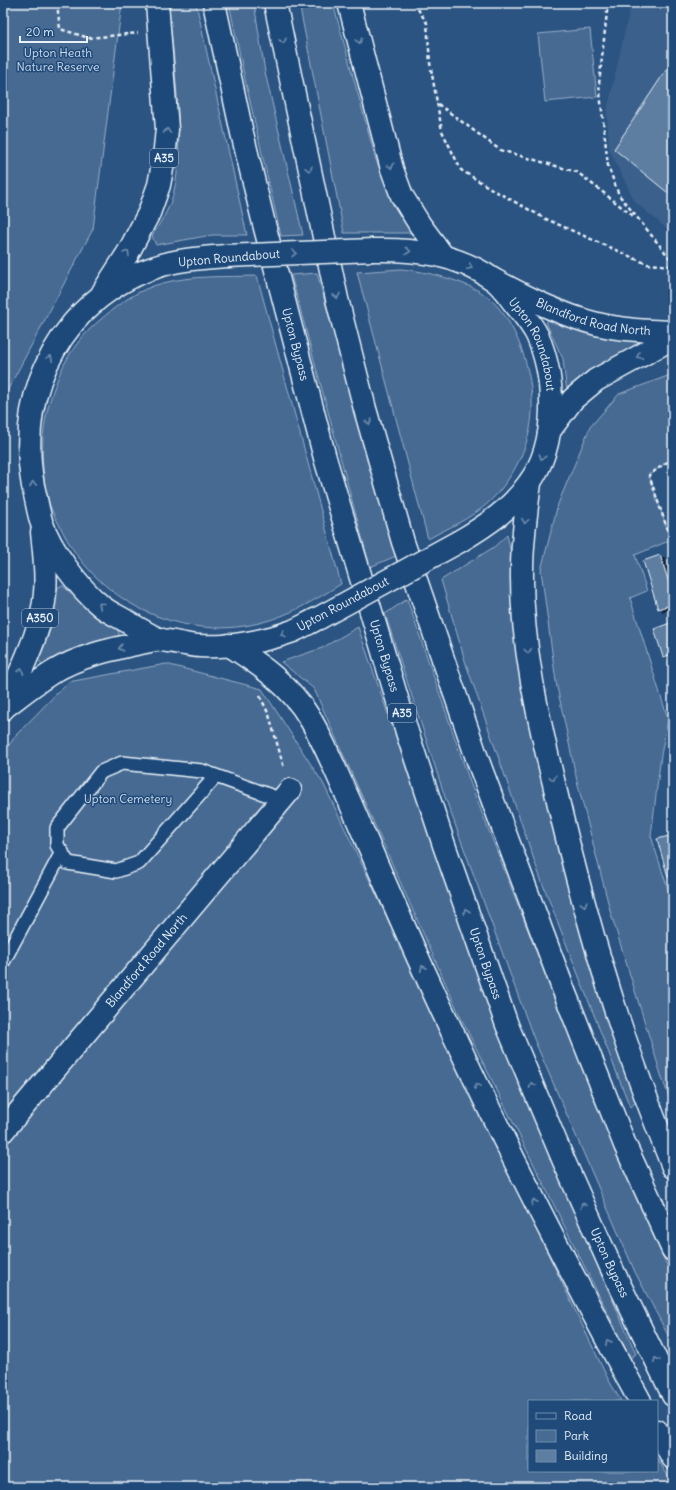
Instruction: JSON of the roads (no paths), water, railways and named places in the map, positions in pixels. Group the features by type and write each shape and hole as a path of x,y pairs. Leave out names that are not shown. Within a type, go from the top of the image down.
{"main road":[{"name":"A35","path":"99,298 128,253 149,213 159,184 168,130 157,3"},
{"name":"Upton Bypass","path":"214,3 262,217 325,458 408,735 444,845 508,1025 557,1145 611,1267 673,1395"},
{"path":"275,3 337,299 403,542 478,761 564,991 626,1145 673,1250"},
{"path":"348,3 392,170 402,196 420,225 443,256"},
{"name":"Upton Roundabout","path":"395,249 443,256 482,273 496,281 524,315 536,334 542,350 551,400 550,430 547,444 530,483 515,501 500,515 460,541 319,618 293,630 275,636 229,645 200,646 159,639 102,607 85,591 67,568 52,544 42,523 32,478 29,451 29,423 34,398 41,376 53,351 64,335 84,311 99,298 139,274 172,262 227,256 395,249"},
{"name":"Blandford Road North","path":"496,281 544,306 596,324 631,330 673,332"},
{"name":"Blandford Road North","path":"550,430 573,399 596,380 673,338"},
{"path":"530,483 524,530 522,579 526,639 540,724 570,853 599,956 619,1022 673,1167"},
{"name":"A350","path":"4,708 35,635 45,595 46,579 42,523"},
{"name":"A350","path":"4,708 54,671 98,654 159,639"},
{"path":"229,645 263,668 281,683 295,697 312,723 334,766 418,958 477,1087 540,1214 639,1400"},
{"name":"Blandford Road North","path":"3,1131 286,795"},
{"path":"658,1432 673,1458"}],"lane":[{"path":"216,776 139,863 116,871 68,863 57,845 57,828 102,772 122,763 202,771 286,795"},
{"path":"3,962 62,852"}],"park label":[{"name":"Upton Heath Nature Reserve","path":"58,60"},
{"name":"Upton Cemetery","path":"128,799"}]}
